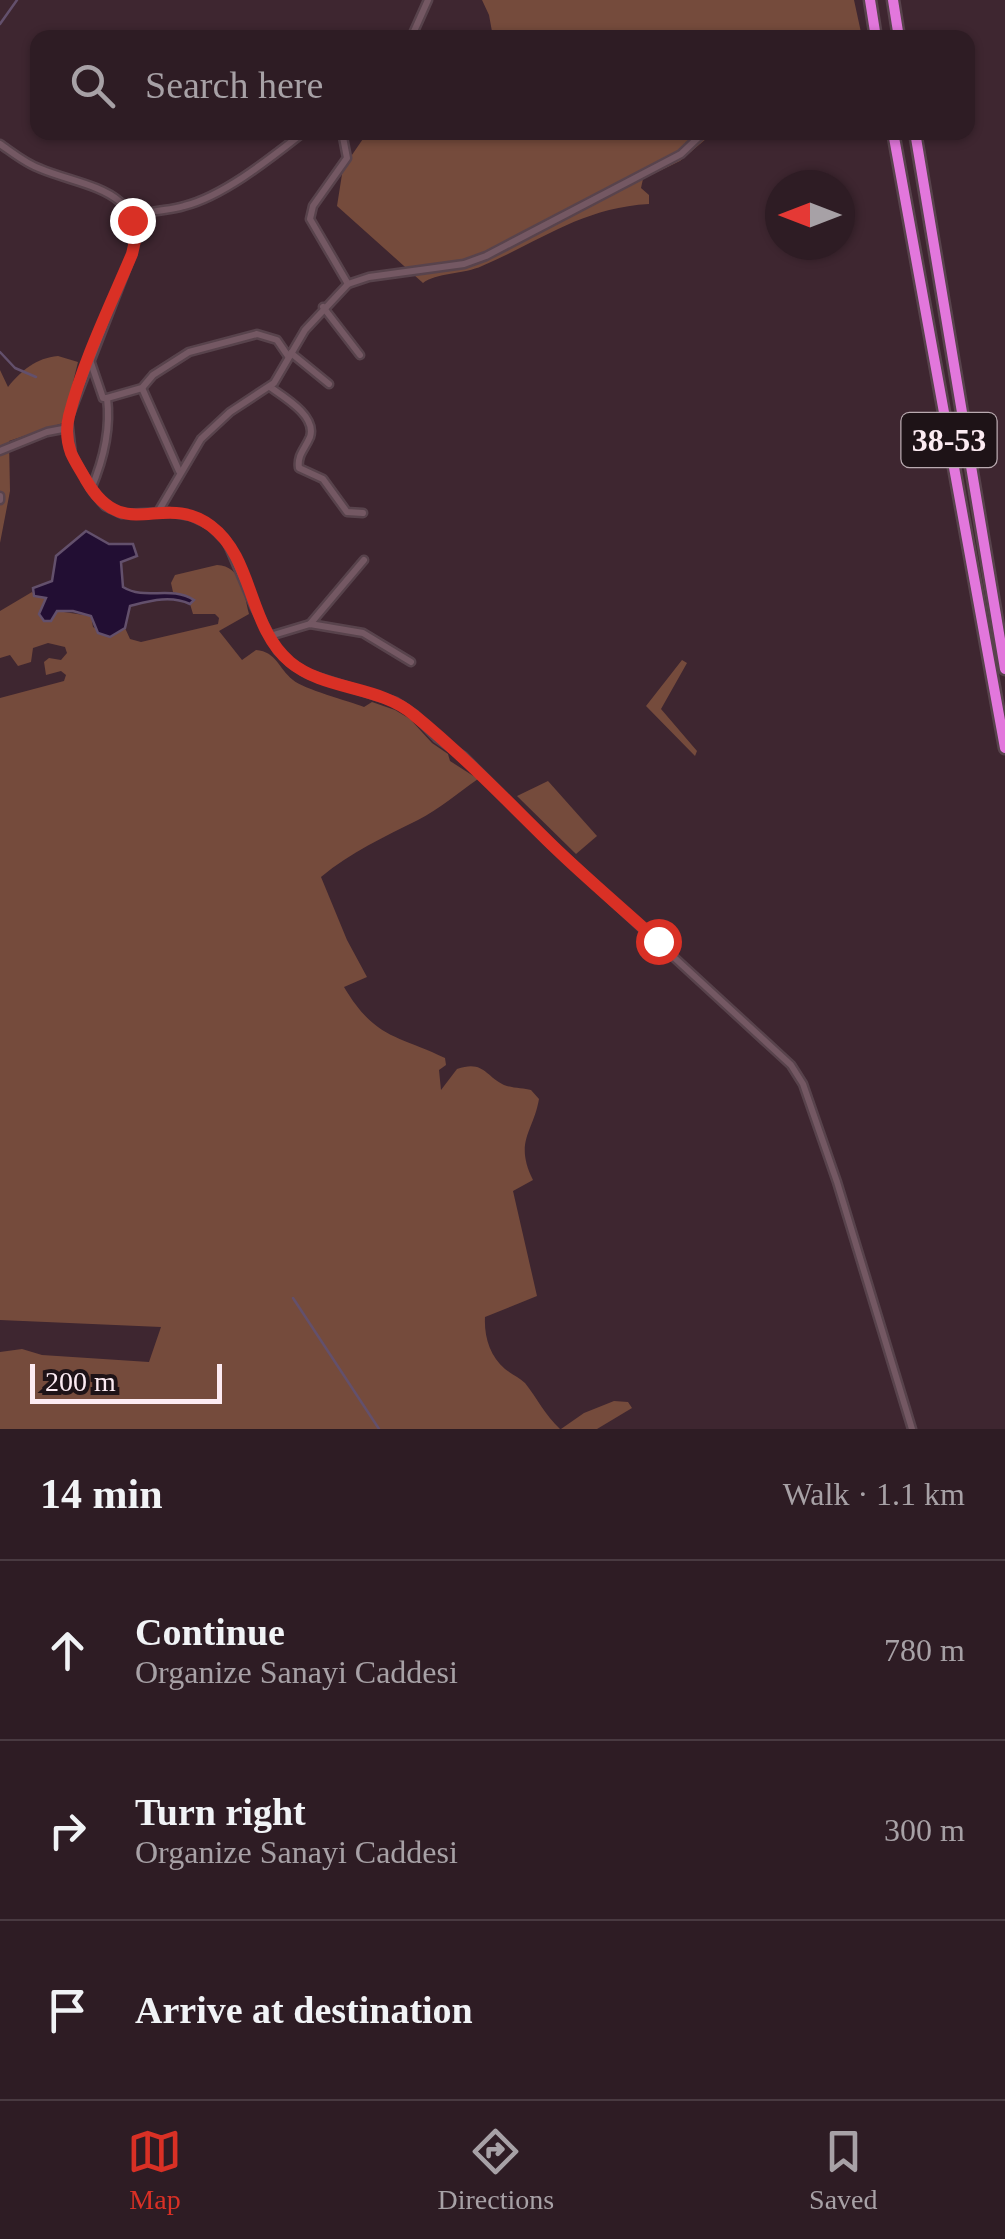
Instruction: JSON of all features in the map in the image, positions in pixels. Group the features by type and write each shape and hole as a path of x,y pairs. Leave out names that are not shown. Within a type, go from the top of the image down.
{"highway":[{"path":"870,0 875,30"},
{"path":"893,0 898,30"},
{"name":"38-53","path":"894,140 1005,748"},
{"name":"38-53","path":"916,140 1005,669"}],"street":[{"path":"415,30 428,0"},
{"path":"132,220 154,209 182,207 205,198 292,140"},
{"path":"344,140 347,158 313,206 310,219 348,284"},
{"path":"157,513 202,439 230,412 270,386 324,308 348,284 369,277 464,264 486,256 681,154 696,140"},
{"path":"0,144 35,167 110,193 132,220 132,254 68,419 72,455 91,489 113,511 134,516 192,516 210,526 228,542 278,651 308,674 396,702 414,714 791,1064 803,1084 838,1182 912,1429"},
{"path":"324,308 360,354"},
{"path":"90,358 103,398 108,398 142,388 154,375 189,352 257,334 277,340 290,355 330,384"},
{"path":"270,386 298,408 311,426 312,433 298,460 299,468 323,479 343,509 352,514 363,513"},
{"path":"142,388 180,472"},
{"path":"91,489 104,458 103,442 110,418 108,398"},
{"path":"0,451 68,428"},
{"path":"310,624 364,560"},
{"path":"270,636 310,624 369,635 411,662"}],"shaded area":[{"path":"482,0 854,0 860,30 492,30"},
{"path":"362,140 705,140 680,161 643,179 641,188 649,195 649,204 582,219 482,266 423,283 337,206 343,168"},
{"path":"58,356 78,362 63,423 9,441 10,491 0,543 0,370 8,387 30,366"},
{"path":"86,531 109,544 133,544 137,556 121,562 123,587 194,600 190,604 168,599 130,606 125,628 110,637 98,633 91,616 73,611 57,611 51,621 44,621 39,614 46,598 34,596 33,588 52,581 56,556"},
{"path":"217,565 232,570 245,598 249,614 219,631 242,660 256,650 263,651 306,687 364,707 372,702 395,710 448,754 450,761 478,779 433,811 356,852 321,877 367,977 344,987 366,1017 388,1033 445,1058 446,1065 439,1070 441,1090 457,1069 473,1066 504,1085 531,1090 539,1099 525,1146 533,1180 513,1191 537,1296 485,1317 485,1324 495,1358 525,1383 560,1429 0,1429 0,1352 22,1349 42,1355 149,1362 161,1327 0,1320 0,698 64,681 66,675 61,671 46,675 44,662 49,658 61,660 67,653 65,647 48,643 33,648 31,662 18,666 10,655 0,658 0,611 32,592 46,598 44,621 51,621 57,611 91,616 93,627 110,637 125,628 130,639 141,642 218,624 215,614 193,614 190,604 194,600 173,592 171,583 175,575"},
{"path":"682,660 687,663 661,709 697,751 695,756 646,706"},
{"path":"548,781 597,836 576,854 517,796"},
{"path":"614,1401 628,1402 632,1408 597,1429 561,1429 584,1413"}],"waterway":[{"path":"0,24 17,0"},
{"path":"0,352 15,368 36,377"},
{"path":"293,1298 379,1429"}],"route":[{"path":"132,220 132,254 68,419 72,455 93,492 105,506 122,514 168,512 192,516 210,526 228,542 255,608 278,651 292,664 308,674 396,702 414,714 658,941"}]}
